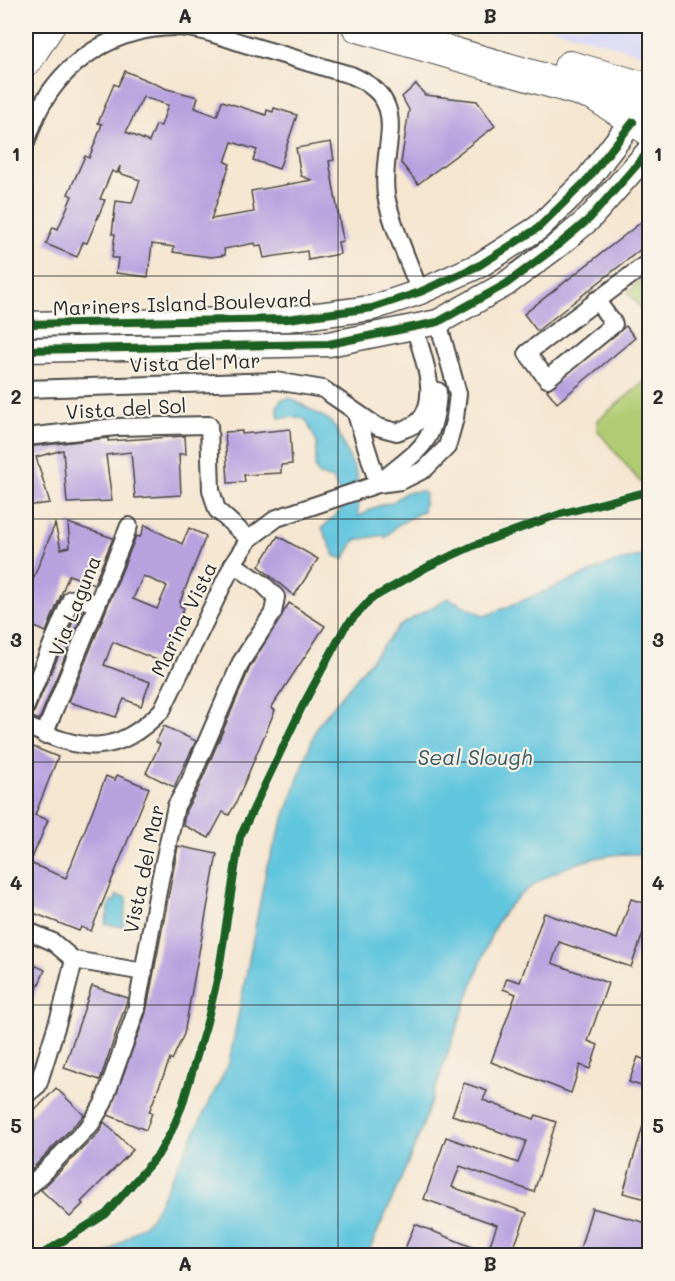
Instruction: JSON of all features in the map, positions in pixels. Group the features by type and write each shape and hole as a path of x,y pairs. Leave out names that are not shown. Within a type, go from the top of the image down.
{"highway":[{"path":"26,60 48,26"},
{"path":"358,26 594,94 644,117"},
{"path":"433,26 650,90"}],"main road":[{"name":"Mariners Island Boulevard","path":"26,324 287,319 372,308 420,292 480,265 538,228 587,180 644,117"},
{"path":"26,350 329,344 415,329 438,322 506,284 557,246 589,219 650,150"}],"street":[{"path":"26,143 43,102 61,77 83,56 112,39 143,30 176,27 208,33 351,75 369,82 382,94 390,112 391,133 385,168 386,196 420,292"},
{"path":"596,300 614,324 547,379 527,353 596,300 650,261"},
{"name":"Marina Vista","path":"26,726 44,735 92,747 125,740 145,728 162,710 233,564 249,538 277,518 371,486 401,481 425,469 447,447 455,418 458,394 438,322"},
{"name":"Vista del Mar","path":"26,389 276,381 323,389 356,414 378,427 397,432 419,422 430,401 415,329"},
{"name":"Marina Vista","path":"371,486 415,456 429,438 437,413 438,391 426,373"},
{"path":"356,414 371,486"},
{"name":"Vista del Sol","path":"26,437 116,427 209,425 211,490 217,510 249,538"},
{"name":"Via Laguna","path":"44,735 129,526"},
{"name":"Vista del Mar","path":"26,1190 99,1113 136,1011 176,806 189,783 241,662 273,613 276,597 263,584 233,564"},
{"path":"26,706 71,599 77,598 97,604"},
{"path":"26,930 53,942 74,960 144,972"},
{"path":"26,1095 38,1085 63,1005 74,960"}],"shaded area":[{"path":"545,26 649,26 649,56"}],"green space":[{"path":"649,274 649,319 628,292"},
{"path":"644,382 650,383 648,483 640,482 597,430 598,420"}],"water":[{"path":"290,398 329,420 336,428 357,475 358,515 393,502 406,492 423,491 425,495 423,511 396,526 385,538 384,535 355,540 344,559 335,556 322,528 341,510 342,500 333,479 319,475 315,468 317,443 306,420 298,417 279,418 277,407 281,400"},
{"name":"Seal Slough","path":"649,554 649,855 608,856 565,868 544,878 526,891 510,905 498,921 415,1146 367,1255 105,1255 151,1219 229,1063 267,866 317,726 399,626 448,598 485,616 615,562"},
{"path":"116,896 127,897 123,927 105,924 111,901 115,902"}],"building":[{"path":"125,71 167,89 198,97 195,108 217,116 222,101 266,115 267,110 273,112 274,108 297,115 279,169 253,160 257,150 232,142 225,162 230,164 211,219 254,212 251,191 312,180 301,176 296,148 331,142 334,160 329,161 343,241 338,242 340,254 308,260 307,251 264,258 261,245 256,246 255,243 224,249 225,255 211,257 173,252 174,247 152,244 148,277 116,273 118,258 112,258 115,234 112,234 116,201 132,203 140,180 119,173 120,166 117,173 112,171 100,199 105,200 87,243 83,242 77,257 46,244 53,227 58,229 72,196 68,194 85,156 89,158 97,138 102,124 98,123 114,84 118,86","holes":["143,97 168,105 161,126 156,125 149,142 126,132"]},
{"path":"416,84 425,95 477,101 495,126 418,184 401,163 409,110 402,97"},
{"path":"644,220 650,227 650,242 537,331 524,314"},
{"path":"626,326 635,338 557,403 547,390"},
{"path":"290,429 292,464 281,465 281,473 244,475 245,482 228,483 225,432 242,431 242,434"},
{"path":"185,436 186,454 179,454 181,495 135,498 131,452 106,455 112,501 67,503 63,450 36,457 50,503 26,506 26,447 108,438 108,441"},
{"path":"68,523 113,538 94,584 69,575 46,632 26,623 26,584 28,577 33,579 55,524 61,549 70,547"},
{"path":"145,525 182,544 189,528 206,536 180,602 180,606 184,608 165,656 159,661 113,642 104,665 150,682 141,706 124,699 116,717 69,702 136,536 140,537","holes":["143,576 167,586 157,609 133,599"]},
{"path":"278,536 318,559 294,596 259,566"},
{"path":"289,603 325,626 271,708 275,710 236,803 229,815 223,812 209,838 183,825 186,810 199,787 250,667"},
{"path":"78,610 83,612 39,720 32,717"},
{"path":"164,726 196,741 174,787 146,773 160,744 156,742"},
{"path":"26,744 58,757 35,815 48,820 30,863 66,878 106,776 115,780 117,775 149,788 91,931 81,927 79,931 26,910"},
{"path":"178,846 217,854 184,1034 172,1060 170,1059 149,1112 152,1113 146,1130 108,1115 146,1013"},
{"path":"631,899 650,905 650,914 631,967 559,942 552,963 608,983 588,1041 598,1045 590,1069 580,1065 571,1093 491,1062 516,994 503,989 507,978 520,982 544,913 617,939"},
{"path":"26,961 45,970 26,1014"},
{"path":"92,986 128,998 100,1080 64,1068"},
{"path":"638,1057 650,1062 650,1089 629,1082"},
{"path":"464,1083 487,1091 483,1100 534,1119 536,1115 556,1122 534,1192 460,1166 452,1187 527,1213 510,1256 402,1256 415,1224 487,1253 497,1225 424,1199 446,1137 518,1163 526,1141 452,1115"},
{"path":"56,1088 84,1115 26,1175 26,1120"},
{"path":"645,1119 650,1120 650,1200 623,1193"},
{"path":"104,1122 133,1150 81,1202 83,1204 70,1217 41,1190 100,1131"},
{"path":"592,1208 650,1224 650,1256 578,1256"}],"cycle path":[{"path":"26,324 287,319 372,308 420,292 480,265 538,228 587,180 633,122"},
{"path":"26,350 329,344 438,322 506,284 557,246 589,219 650,150"},
{"path":"39,1256 106,1214 158,1155 172,1130 182,1106 218,976 240,837 302,707 345,627 371,599 429,566 475,545 560,514 650,491"}]}
